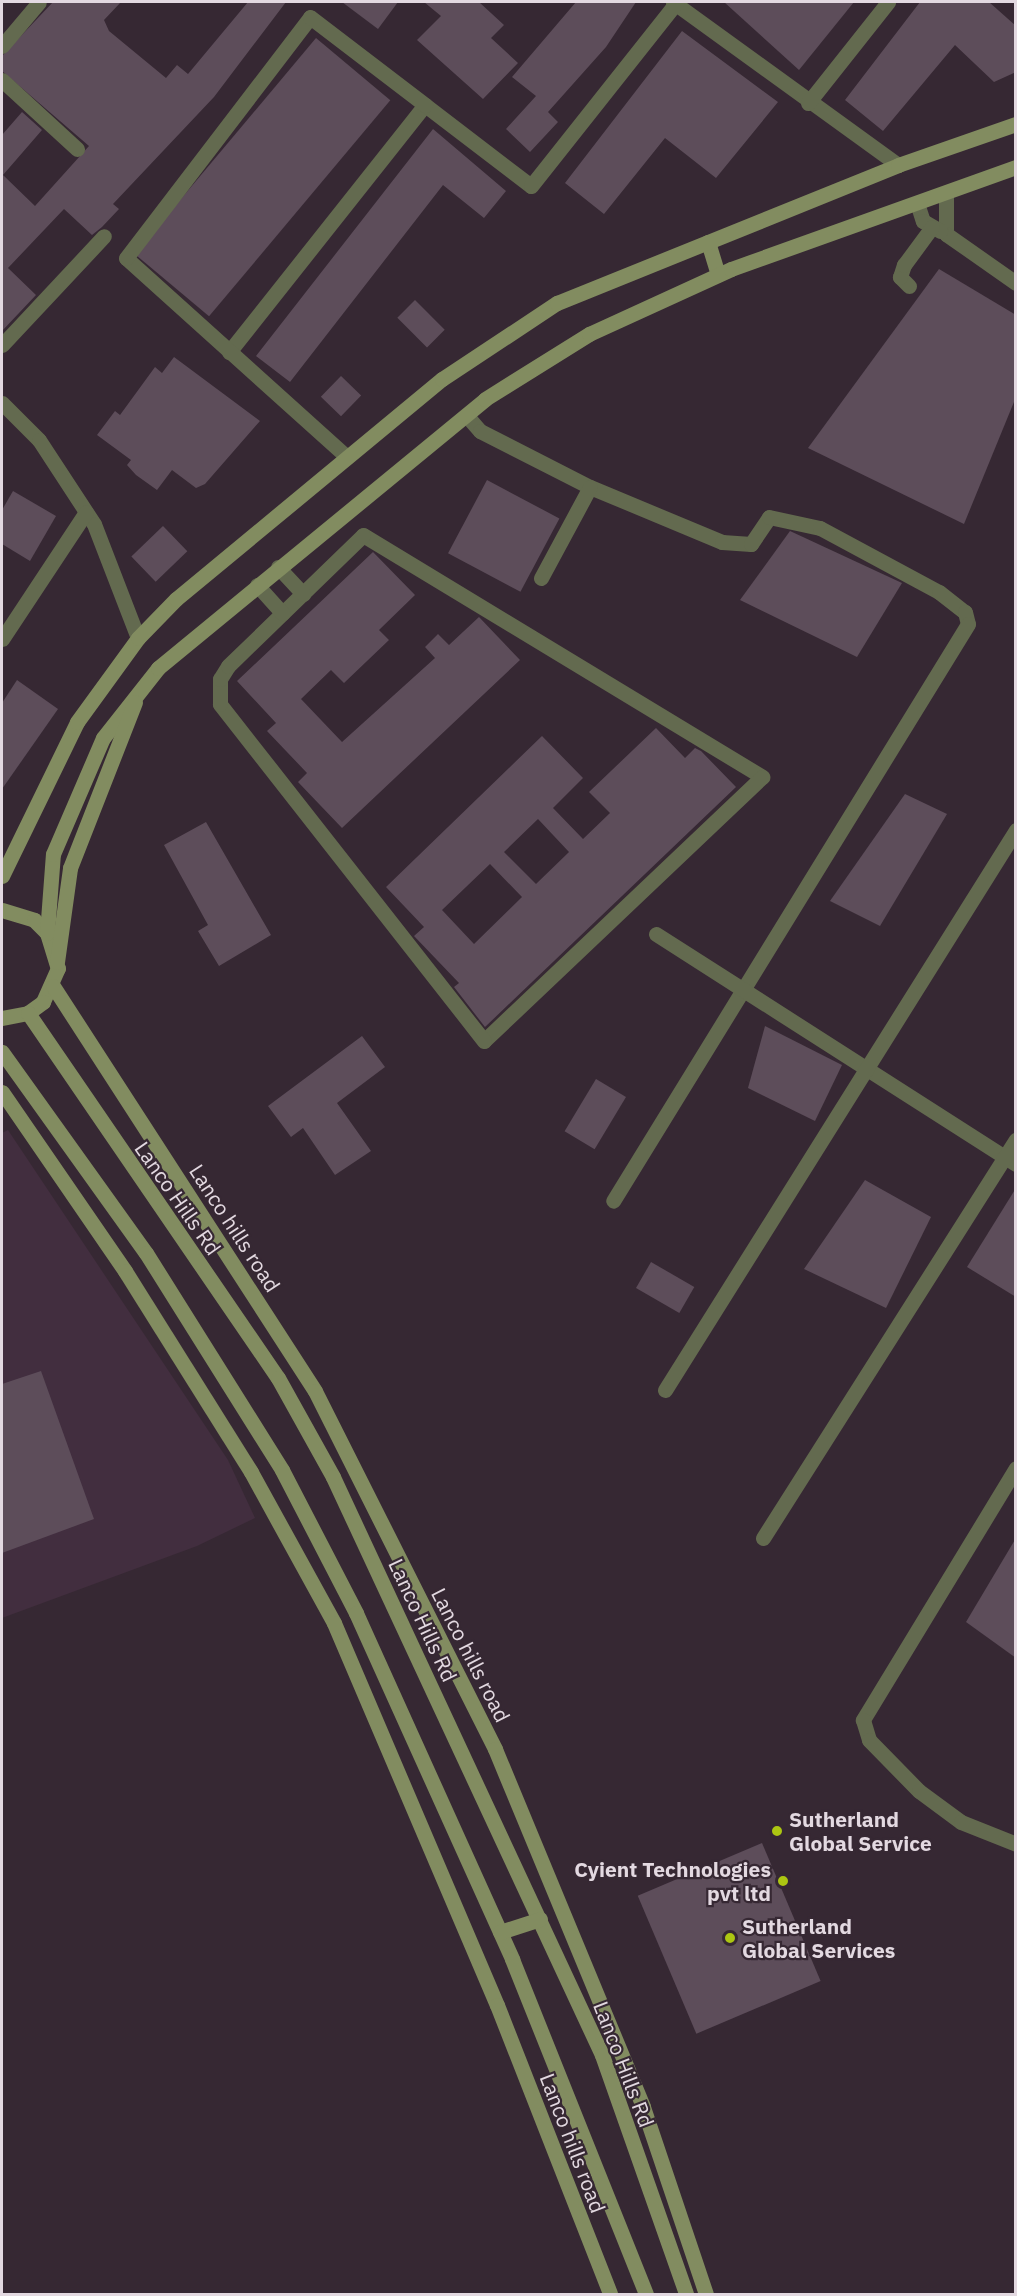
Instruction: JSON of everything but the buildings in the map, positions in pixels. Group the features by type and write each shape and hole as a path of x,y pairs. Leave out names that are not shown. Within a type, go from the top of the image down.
{"main road":[{"path":"2,876 77,722 138,638 176,599 442,379 557,303 898,165 1016,124"},
{"path":"57,962 47,933 53,854 103,738 158,668 278,567 466,416 588,334 718,274 1016,167"},
{"path":"708,242 718,274"},
{"path":"2,1018 28,1013 53,986 70,868 138,693"},
{"path":"2,910 34,920 47,933"},
{"name":"Lanco hills road","path":"53,986 315,1391 495,1749 643,2107 706,2295"},
{"name":"Lanco Hills Rd","path":"28,1013 278,1378 318,1450 602,2055 686,2295"},
{"path":"2,1052 146,1253 282,1470 356,1613 500,1932 646,2295"},
{"name":"Lanco hills road","path":"2,1092 125,1271 251,1472 334,1623 497,2005 610,2295"},
{"path":"125,1271 146,1253"},
{"path":"318,1450 340,1441"},
{"path":"334,1623 356,1613"},
{"path":"500,1932 540,1919"},
{"path":"577,2001 596,1994"}],"street":[{"path":"2,46 39,2"},
{"path":"347,457 126,258 310,17 531,186 675,2 808,103 898,165"},
{"path":"808,103 888,2"},
{"path":"2,80 77,149"},
{"path":"229,352 425,105"},
{"path":"946,193 946,234"},
{"path":"917,203 922,220 1016,283"},
{"path":"909,286 900,277 904,265 932,227"},
{"path":"2,345 104,236"},
{"path":"2,403 39,440 86,512 138,638"},
{"path":"466,416 480,431 590,487 722,542 751,544 769,517 820,528 885,558 965,612 968,624 958,649 747,990 613,1201"},
{"path":"541,578 590,487"},
{"path":"2,639 86,512"},
{"path":"363,535 762,777 484,1041 220,704 220,679 228,666 303,594 363,535"},
{"path":"278,567 303,594"},
{"path":"257,585 282,613"},
{"path":"665,1390 1016,830"},
{"path":"656,934 747,990 864,1070 1010,1160"},
{"path":"763,1538 1010,1160 1016,1140"},
{"path":"1016,1468 863,1720 869,1740 919,1791 961,1822 1016,1844"}],"shaded area":[{"path":"8,1130 228,1460 255,1518 197,1546 2,1618 2,1133"}],"place":[{"name":"Sutherland Global Service","path":"777,1831"},
{"name":"Cyient Technologies pvt ltd","path":"783,1881"},
{"name":"Sutherland Global Services","path":"730,1938"}]}
